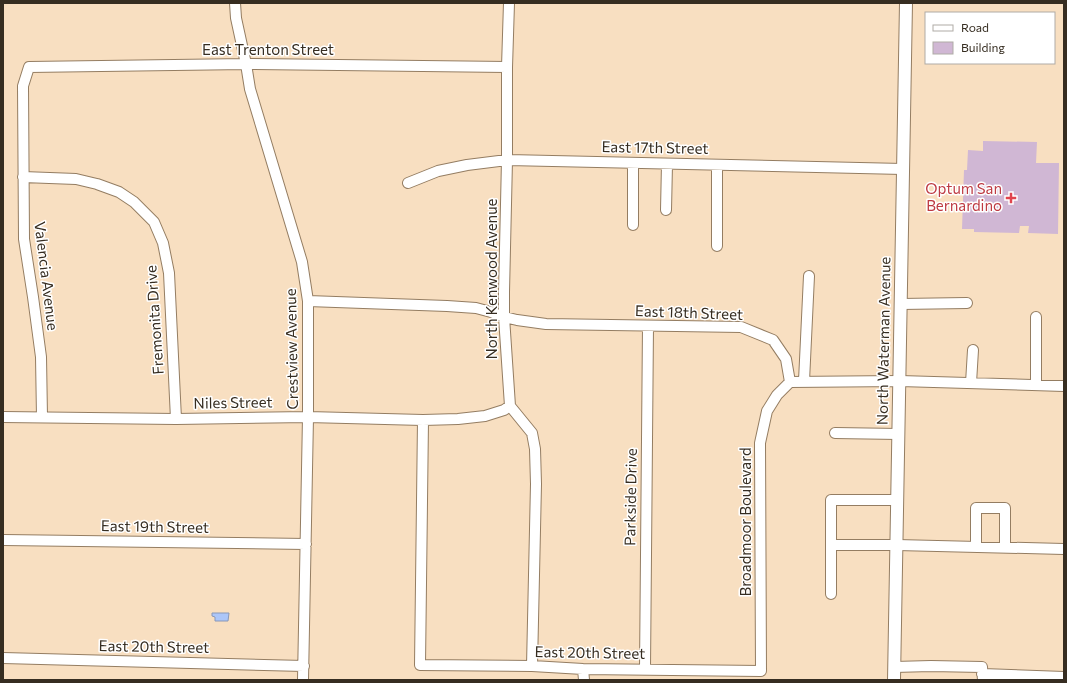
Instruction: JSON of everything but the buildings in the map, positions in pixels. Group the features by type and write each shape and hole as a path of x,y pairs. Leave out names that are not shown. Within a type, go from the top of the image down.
{"main road":[{"name":"North Waterman Avenue","path":"894,680 906,3"}],"street":[{"name":"Crestview Avenue","path":"235,3 236,18 250,89 302,262 308,301 308,417 303,680"},
{"name":"North Kenwood Avenue","path":"509,3 504,317 510,406"},
{"name":"East Trenton Street","path":"29,67 246,64 507,67"},
{"name":"Valencia Avenue","path":"29,67 23,86 24,239 41,357 42,417"},
{"name":"East 17th Street","path":"408,183 438,171 467,164 507,160 903,169"},
{"path":"633,163 634,226"},
{"path":"666,210 667,164"},
{"path":"714,165 714,245"},
{"name":"Fremonita Drive","path":"23,177 76,179 98,184 119,192 134,202 154,222 163,243 169,273 176,419"},
{"path":"804,381 809,276"},
{"name":"East 18th Street","path":"308,301 476,308 517,320 546,324 741,327 773,340 786,359 790,382"},
{"path":"901,304 967,303"},
{"path":"1036,317 1036,385"},
{"name":"Parkside Drive","path":"645,669 648,326"},
{"path":"971,383 973,350"},
{"path":"790,382 900,380 1064,386"},
{"name":"Broadmoor Boulevard","path":"760,671 760,443 767,411 777,395 790,382"},
{"path":"510,406 532,433 535,449 536,484 532,666"},
{"name":"Niles Street","path":"3,417 176,419 308,417 423,420 458,419 485,416 504,410 510,406"},
{"name":"East 20th Street","path":"423,420 420,665 760,671"},
{"path":"835,433 899,434"},
{"path":"831,594 831,500 898,500"},
{"path":"976,547 976,508 1006,508 1005,547"},
{"name":"East 19th Street","path":"3,540 306,544"},
{"path":"831,545 1064,549"},
{"name":"East 20th Street","path":"3,658 304,666"},
{"path":"894,668 931,666 982,667 983,677 1064,677"},
{"path":"583,669 584,680"}],"water":[{"path":"212,613 229,613 228,621 215,621 215,617 212,616"}],"place":[{"name":"Optum San Bernardino","path":"1011,198"}]}
